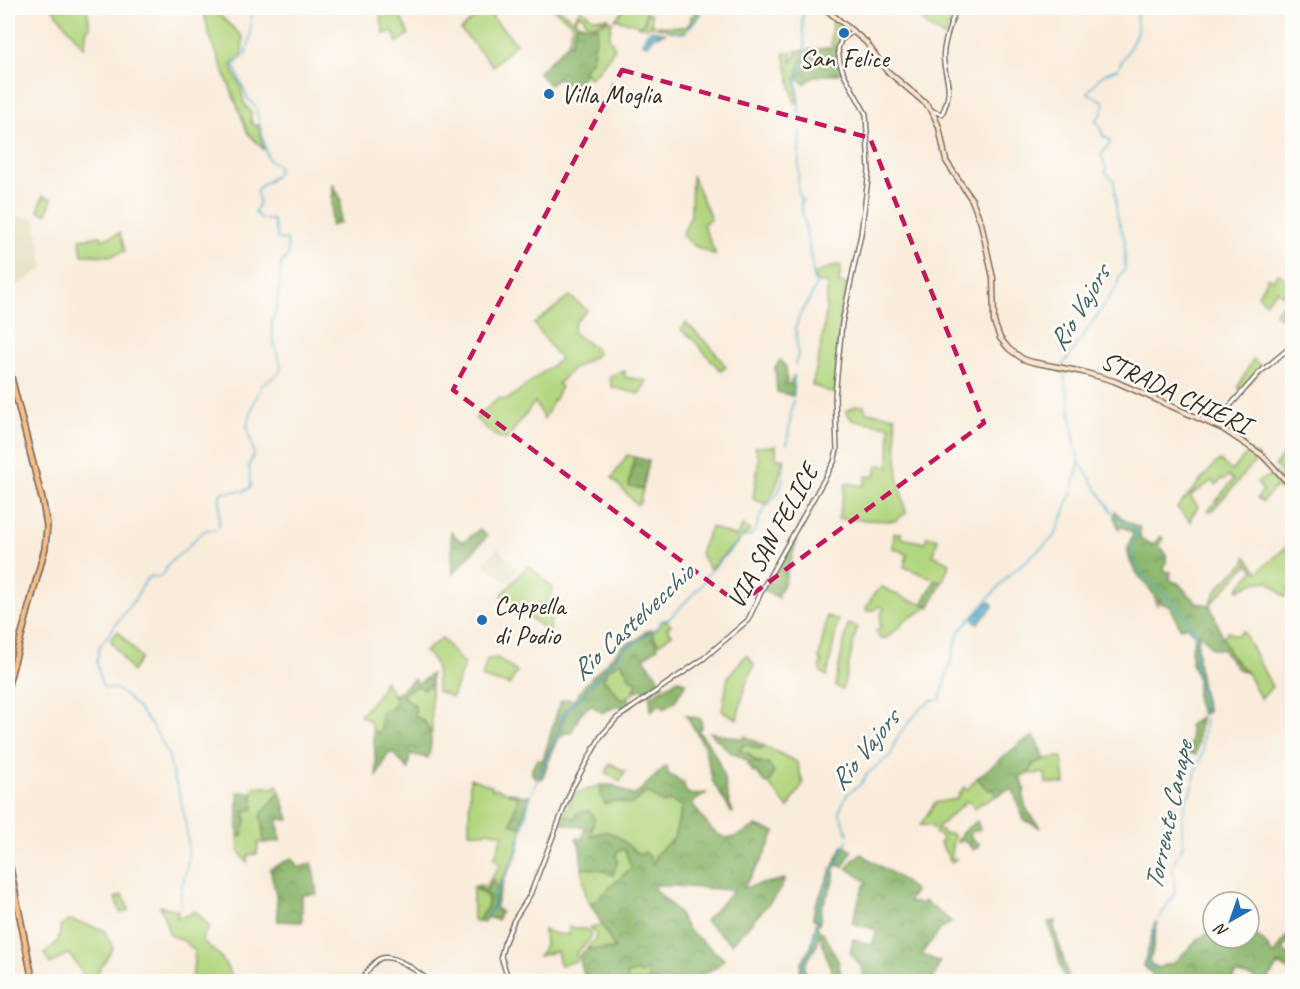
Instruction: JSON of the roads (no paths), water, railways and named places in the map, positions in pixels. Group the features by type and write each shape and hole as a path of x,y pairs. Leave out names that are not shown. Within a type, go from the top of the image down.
{"main road":[{"path":"824,8 866,42 886,70 932,111"},
{"name":"STRADA CHIERI","path":"932,111 939,127 946,160 972,200 981,223 992,267 993,314 996,331 1004,344 1017,355 1032,362 1114,381 1214,425 1262,456 1293,487"},
{"path":"8,365 44,503 47,526 45,548 8,686"},
{"path":"8,857 33,981"}],"street":[{"path":"939,127 949,91 944,51 956,8"},
{"name":"VIA SAN FELICE","path":"509,981 501,956 509,932 514,920 531,895 572,788 601,736 617,718 715,650 748,620 764,586 834,462 837,450 835,396 842,323 861,234 869,171 867,114 844,74 838,49 841,40 852,32"},
{"path":"932,111 942,114"},
{"path":"1214,425 1259,373 1293,346"},
{"path":"360,981 377,961 387,957 409,966 430,981"}],"water":[{"path":"652,30 665,33 654,37 648,45 642,43 647,33"},
{"path":"988,602 992,603 993,607 978,623 975,622 973,618"}],"waterway":[{"path":"219,526 220,494 244,491 251,487 249,466 254,453 247,426 262,385 280,372 281,366 273,339 272,323 277,306 281,264 288,255 287,240 278,239 273,220 261,219 255,212 259,202 256,191 276,175 278,166 268,159 256,108 247,97 234,65 246,55 250,39 252,8"},
{"path":"669,31 684,33 701,14 700,8"},
{"name":"Rio Castelvecchio","path":"805,8 802,19 805,48"},
{"name":"Rio Vajors","path":"1073,488 1079,462 1063,365 1118,285 1118,278 1125,269 1125,241 1117,215 1114,181 1106,173 1101,155 1110,140 1102,135 1101,127 1095,120 1101,115 1105,104 1088,93 1100,77 1118,69 1136,35 1136,16 1139,8"},
{"name":"Rio Castelvecchio","path":"800,122 797,77 806,51"},
{"name":"Rio Castelvecchio","path":"800,127 798,186 803,217"},
{"name":"Rio Castelvecchio","path":"801,206 803,198"},
{"name":"Rio Castelvecchio","path":"795,365 798,356 797,321 816,284 813,279 804,219"},
{"name":"Rio Castelvecchio","path":"794,375 794,395"},
{"name":"Rio Castelvecchio","path":"787,444 793,400"},
{"name":"Rio Castelvecchio","path":"532,792 558,734 562,717 571,705 584,696 593,682 624,650 658,627 660,621 669,619 743,537 750,536 754,532 764,509 778,493 782,483 785,458"},
{"name":"Torrente Canape","path":"1080,463 1112,512"},
{"name":"Rio Vajors","path":"940,700 959,632 1009,575 1055,536 1072,492"},
{"name":"Torrente Canape","path":"1114,514 1136,531 1137,535 1132,550 1138,568 1177,606 1197,632 1195,662 1205,713"},
{"path":"120,692 116,689 104,688 101,682 97,662 99,647 146,580 151,576 159,577 164,573 169,563 206,530 215,530"},
{"path":"122,693 142,713 158,736 167,752 178,788 188,841 181,906"},
{"name":"Rio Vajors","path":"848,834 839,812 847,794 861,784 867,774 891,755 901,732 923,706 929,701 937,700"},
{"name":"Torrente Canape","path":"1159,919 1175,892 1172,866 1183,845 1182,821 1186,799 1192,790 1196,769 1203,753 1205,718"},
{"name":"Rio Castelvecchio","path":"486,916 493,908 495,894 517,854 531,794"},
{"name":"Rio Vajors","path":"846,844 847,840"},
{"name":"Rio Vajors","path":"818,922 819,904 835,866 840,861 844,846"},
{"name":"Torrente Canape","path":"1154,971 1147,959 1157,922"},
{"name":"Rio Vajors","path":"797,982 803,973 806,957 814,945 816,926"},
{"path":"1157,974 1160,982"}],"place":[{"name":"San Felice","path":"844,33"},
{"name":"Villa Moglia","path":"549,94"},
{"name":"Cappella di Podio","path":"482,620"}]}
